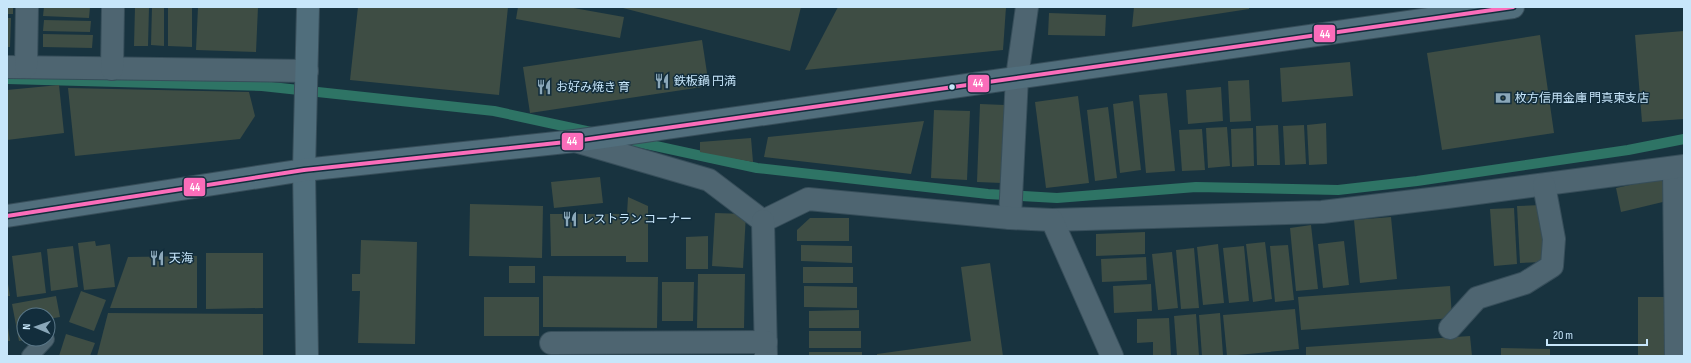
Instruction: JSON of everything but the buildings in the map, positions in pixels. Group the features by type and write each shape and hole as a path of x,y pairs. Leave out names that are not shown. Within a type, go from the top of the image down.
{"main road":[{"path":"7,216 304,170 575,141 1513,7"}],"street":[{"path":"27,7 16,67 307,71"},
{"path":"112,69 113,7"},
{"path":"307,356 304,170 308,7"},
{"path":"1010,218 1018,77 1027,7"},
{"path":"575,141 709,180 763,220"},
{"path":"763,220 808,199 1010,218 1052,220 1322,212 1679,167 1676,356"},
{"path":"1450,328 1476,298 1525,283 1552,266 1554,239 1544,185"},
{"path":"551,343 766,349 763,220"},
{"path":"1052,220 1112,356"}],"lane":[{"path":"30,356 38,347"}],"waterway":[{"path":"7,79 262,86 494,111 591,132"},
{"path":"628,140 757,168 988,194 1057,198 1196,187 1338,190 1417,181 1628,150 1684,139"}],"transit line":[{"name":"44","path":"7,216 304,170 575,141 1513,7"}],"place":[{"name":"鉄板鍋 円満","path":"662,81"},
{"name":"お好み焼き 育","path":"544,87"},
{"name":"枚方信用金庫 門真東支店","path":"1503,98"},
{"name":"レストラン コーナー","path":"570,219"},
{"name":"天海","path":"157,258"}]}
